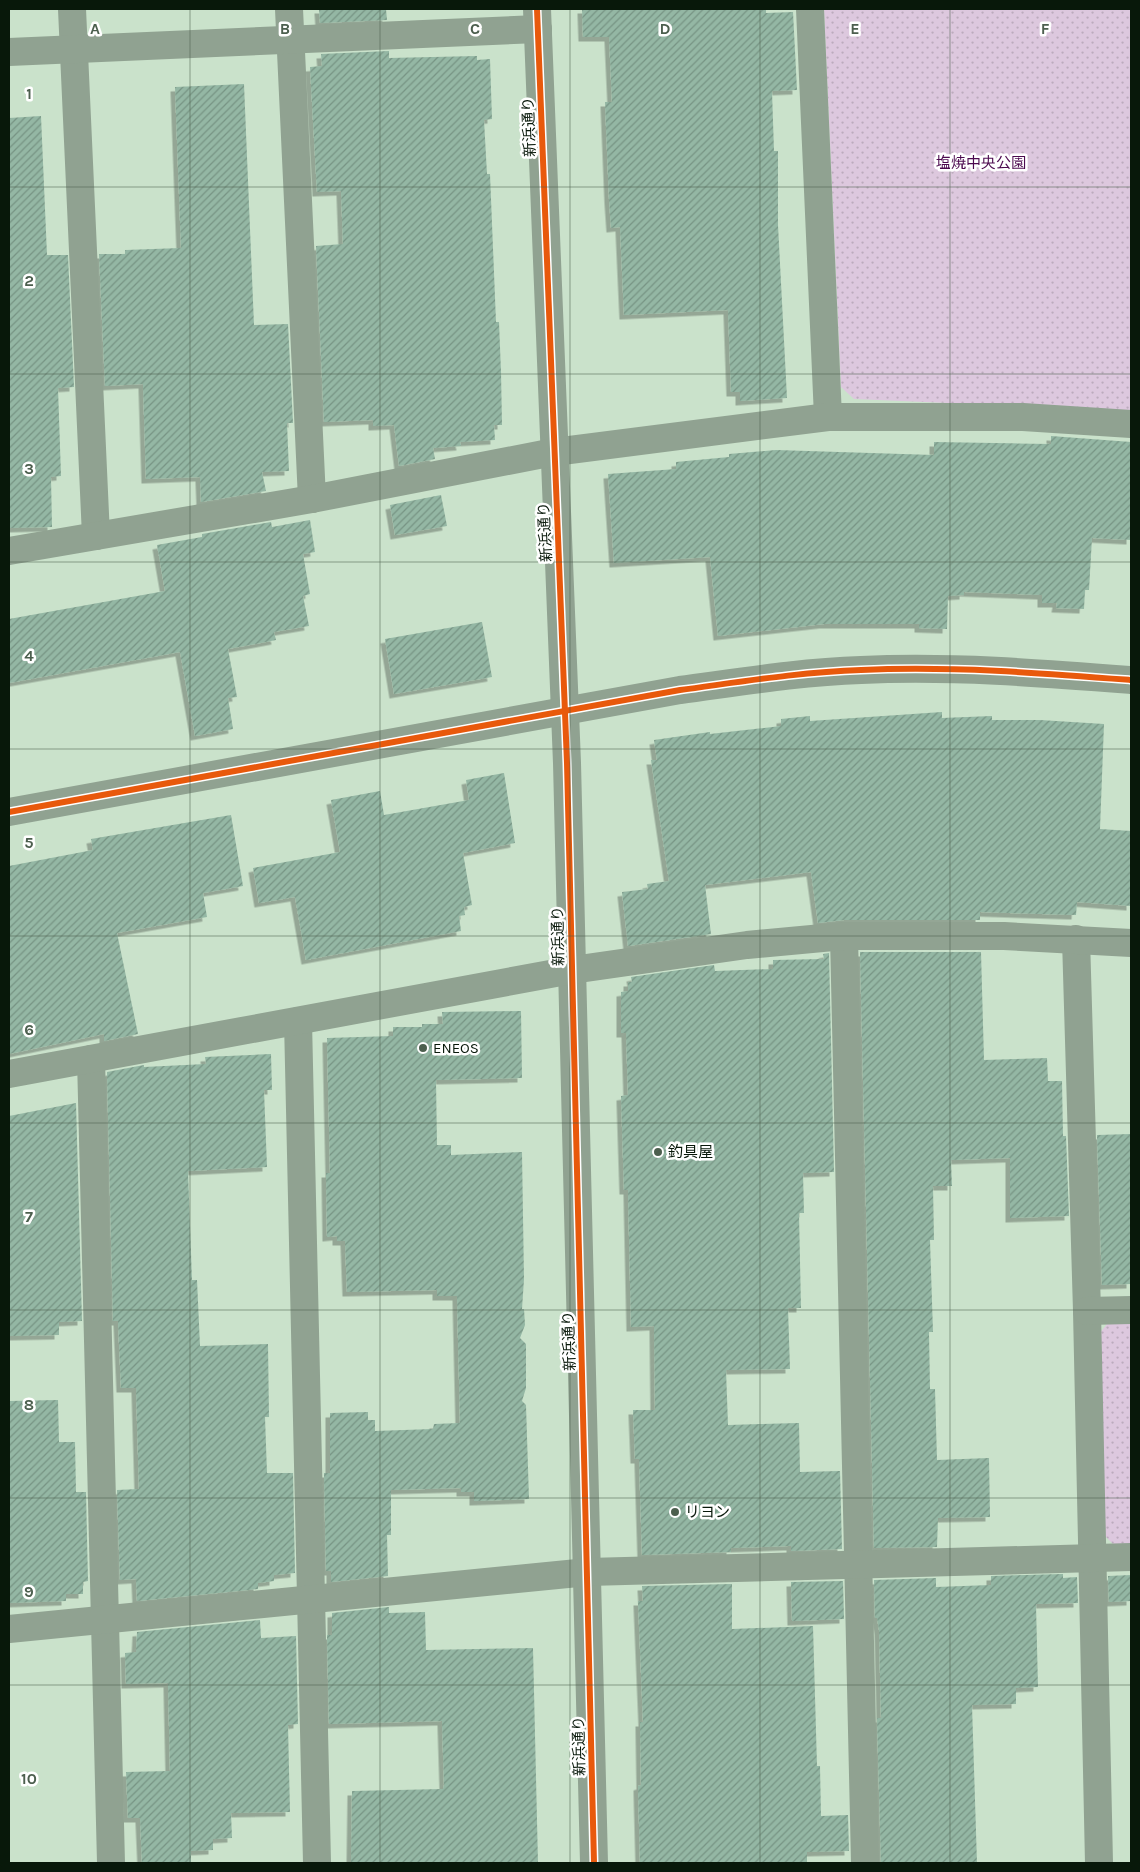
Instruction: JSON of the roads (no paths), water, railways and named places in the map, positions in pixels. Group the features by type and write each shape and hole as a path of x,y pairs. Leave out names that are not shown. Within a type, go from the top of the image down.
{"street":[{"path":"72,9 96,536"},
{"path":"289,9 312,499"},
{"path":"810,9 828,417"},
{"path":"9,52 290,40 537,19"},
{"name":"新浜通り","path":"537,19 565,710 594,1863"},
{"path":"9,551 312,499 554,452 828,417 1023,417 1131,424"},
{"path":"9,812 565,710 680,690 786,676 861,670 997,671 1131,680"},
{"path":"844,936 865,1863"},
{"path":"9,1074 572,970 746,945 844,936 1004,936 1131,943"},
{"path":"1076,939 1087,1311 1099,1863"},
{"path":"298,1021 317,1863"},
{"path":"91,1058 111,1863"},
{"path":"1087,1311 1131,1310"},
{"path":"9,1629 588,1572 1131,1557"}],"place":[{"name":"ENEOS","path":"423,1048"},
{"name":"釣具屋","path":"658,1152"},
{"name":"リヨン","path":"675,1512"}],"park label":[{"name":"塩焼中央公園","path":"981,163"}]}
